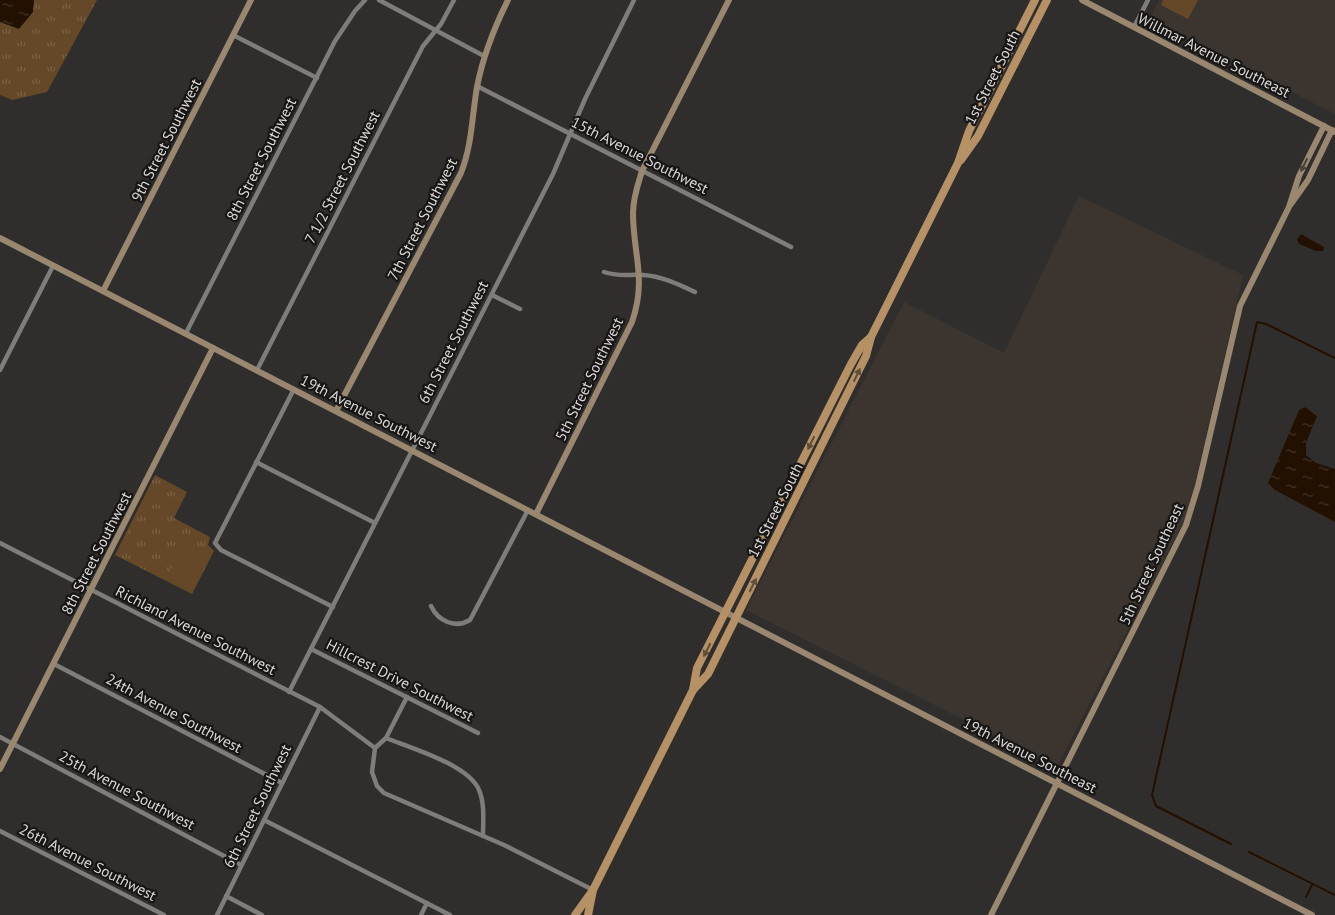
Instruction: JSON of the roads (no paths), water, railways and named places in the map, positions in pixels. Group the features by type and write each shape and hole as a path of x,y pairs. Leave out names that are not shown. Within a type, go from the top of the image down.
{"main road":[{"name":"1st Street South","path":"693,690 708,674 866,356 871,336 958,164 969,131 1035,0"},
{"name":"1st Street South","path":"958,164 978,136 1047,0"},
{"name":"1st Street South","path":"574,915 594,890 693,690 697,668 851,364 862,346 871,336"},
{"name":"1st Street South","path":"588,915 594,890"}],"street":[{"name":"9th Street Southwest","path":"103,291 251,0"},
{"name":"8th Street Southwest","path":"186,333 344,25 365,0"},
{"path":"379,0 484,56"},
{"name":"7 1/2 Street Southwest","path":"257,370 423,46 435,31 454,0"},
{"name":"7th Street Southwest","path":"336,411 461,173 471,142 477,86 484,56 490,37 508,0"},
{"name":"6th Street Southwest","path":"289,692 553,174 570,133 634,0"},
{"name":"5th Street Southwest","path":"536,514 629,330 638,300 640,275 633,211 642,171 729,0"},
{"name":"Willmar Avenue Southeast","path":"1082,0 1334,131"},
{"path":"1134,27 1148,0"},
{"path":"233,35 317,78"},
{"name":"15th Avenue Southwest","path":"477,86 791,247"},
{"name":"5th Street Southeast","path":"991,915 1188,521 1198,486 1238,313 1289,207 1299,176 1324,126"},
{"name":"5th Street Southeast","path":"1289,207 1308,180 1334,131"},
{"name":"19th Avenue Southwest","path":"0,238 726,611"},
{"path":"0,370 53,266"},
{"path":"604,272 621,277 640,275 666,280 695,292"},
{"path":"492,295 520,309"},
{"name":"8th Street Southwest","path":"0,769 213,348"},
{"path":"294,389 216,539 216,545 333,607"},
{"path":"256,462 375,523"},
{"path":"431,606 436,616 448,622 460,624 470,620 528,510"},
{"name":"Richland Avenue Southwest","path":"0,543 320,707 375,748"},
{"name":"19th Avenue Southeast","path":"726,611 1312,915"},
{"name":"Hillcrest Drive Southwest","path":"311,649 478,733"},
{"name":"24th Avenue Southwest","path":"54,664 282,783"},
{"path":"407,697 386,738 375,748 372,772 377,786 384,793 483,836 594,890"},
{"name":"6th Street Southwest","path":"217,915 320,707"},
{"name":"25th Avenue Southwest","path":"0,737 242,865"},
{"path":"386,738 452,766 473,780 479,788 482,799 483,836"},
{"path":"264,820 450,915"},
{"name":"26th Avenue Southwest","path":"0,831 164,915"},
{"path":"226,896 262,915"},
{"path":"421,915 427,903"}],"water":[{"path":"0,0 34,0 33,12 19,29 0,22"},
{"path":"1301,234 1324,247 1323,251 1316,251 1299,244 1297,239"},
{"path":"1305,407 1317,416 1306,443 1306,455 1316,463 1335,469 1335,522 1275,490 1268,483 1299,410"}],"waterway":[{"path":"1231,844 1156,806 1152,795 1257,322 1266,324 1335,358"},
{"path":"1249,852 1335,895"},
{"path":"1306,897 1312,885"}]}
